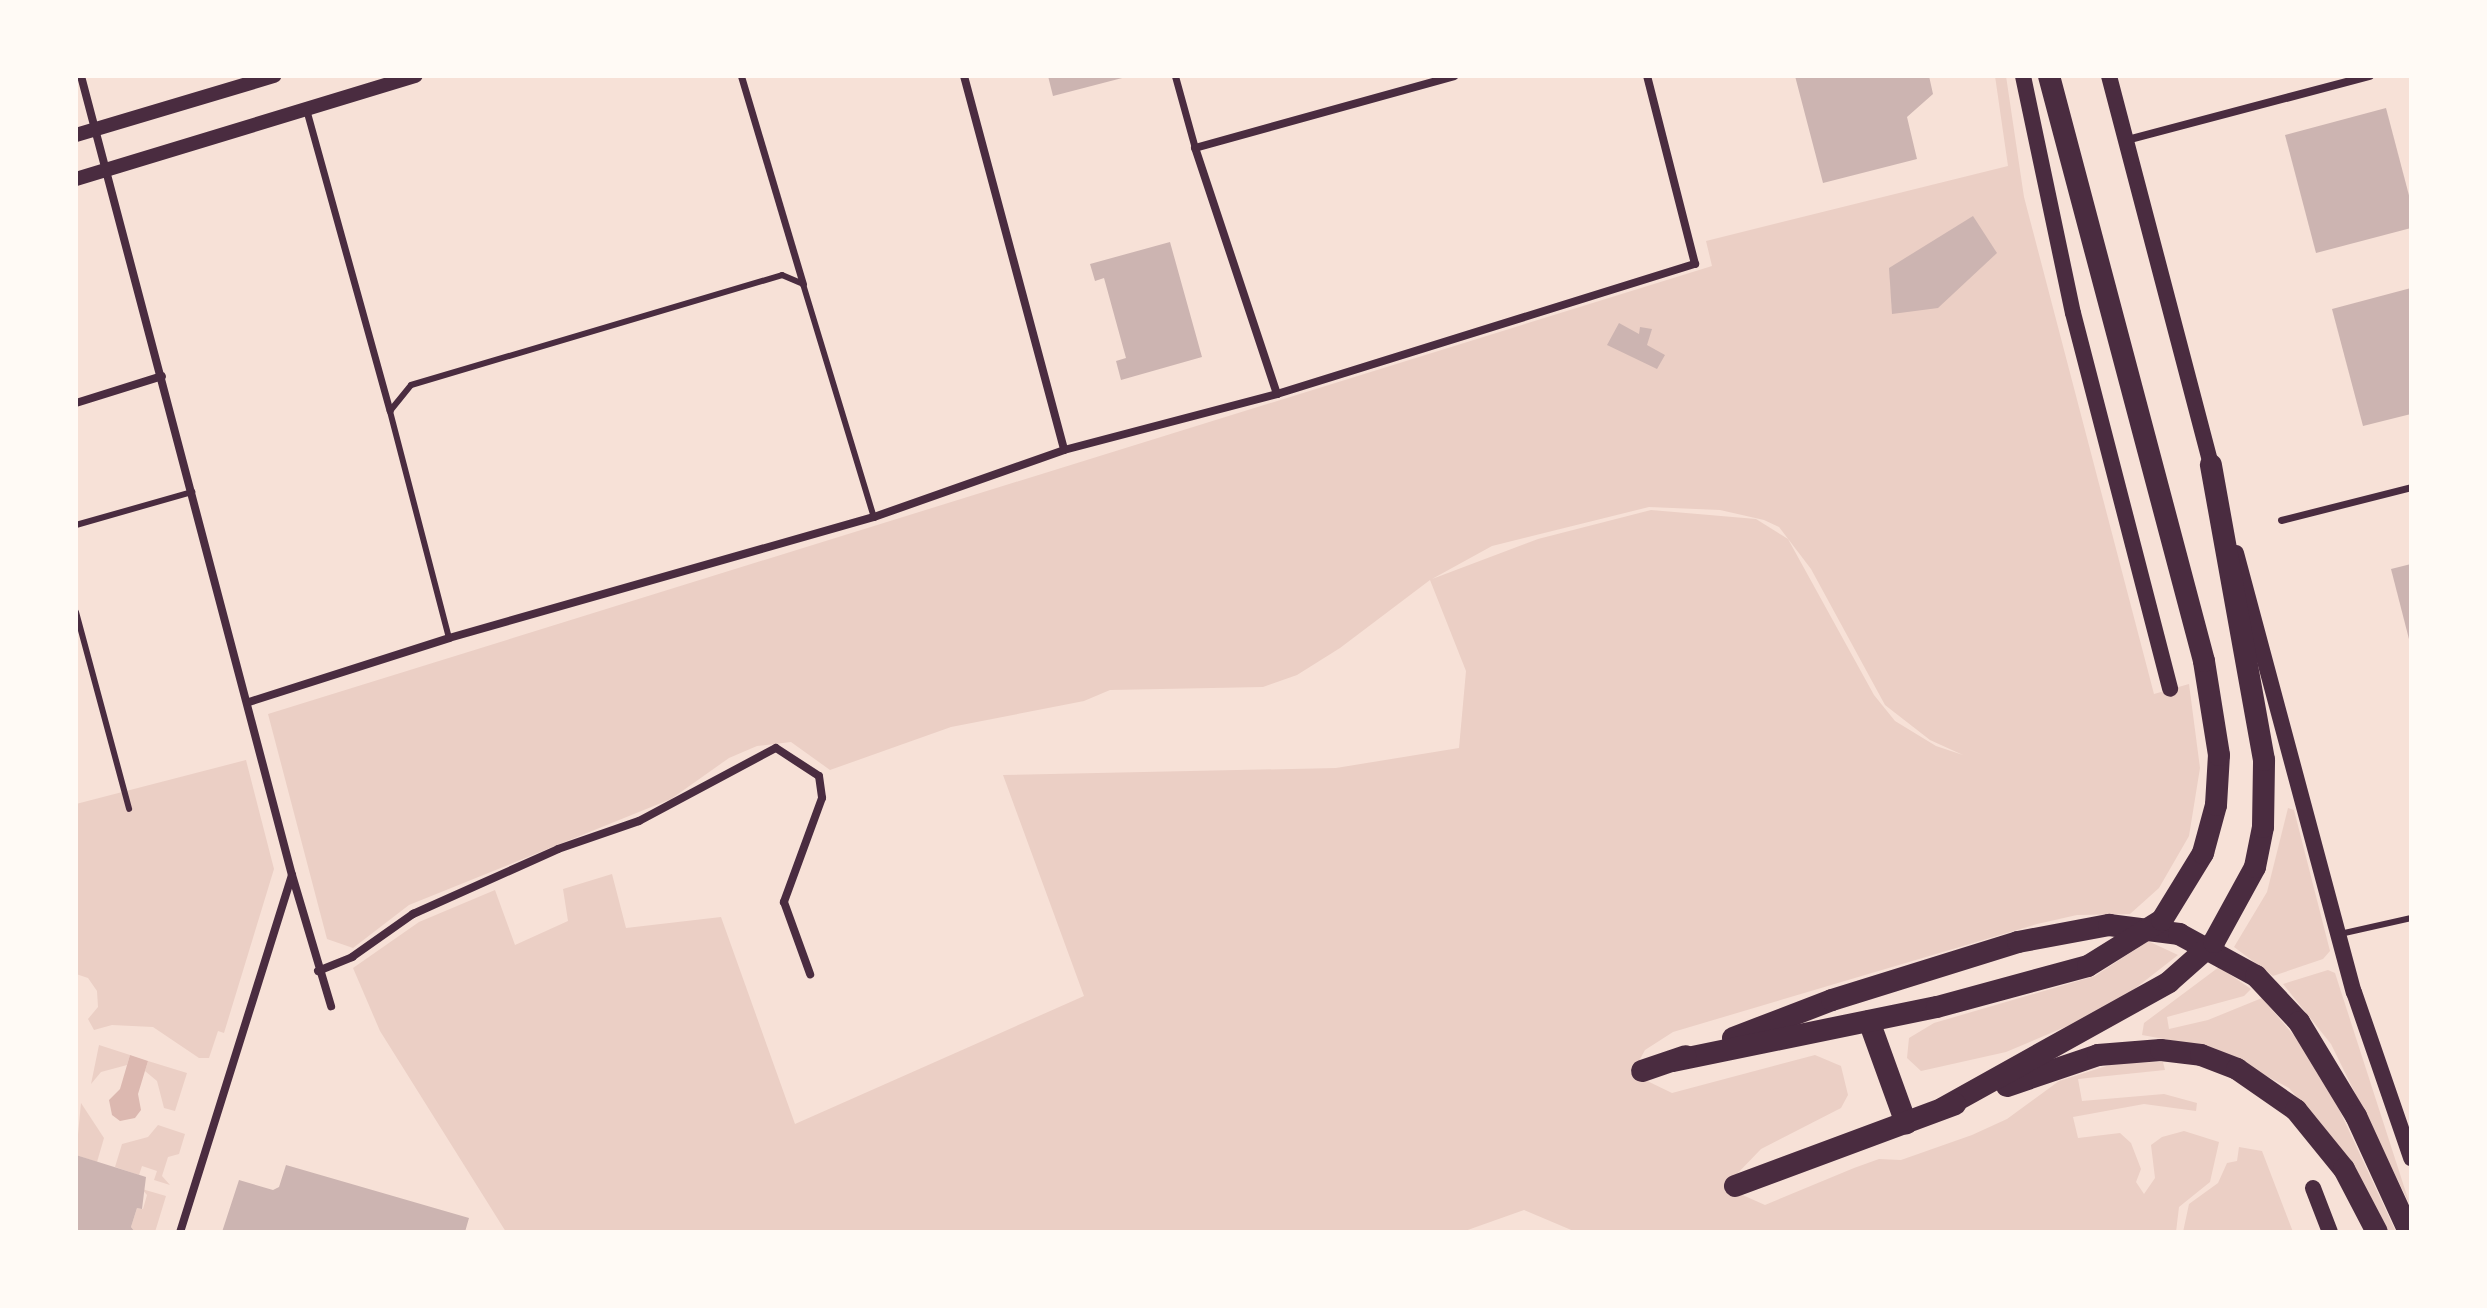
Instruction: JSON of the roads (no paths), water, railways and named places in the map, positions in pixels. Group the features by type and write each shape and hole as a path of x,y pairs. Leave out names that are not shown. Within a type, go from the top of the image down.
{"highway":[{"path":"1673,1061 1869,1021 2088,966 2129,944 2162,920 2203,853 2216,805 2219,755 2204,661 2049,76"},
{"path":"1943,1108 2169,982 2214,942 2255,867 2263,827 2264,760 2211,465"},
{"path":"1642,1071 1832,1000 2018,942 2086,926 2133,925 2179,934 2232,959 2278,997 2319,1049 2406,1225"},
{"path":"1869,1021 1906,1123"},
{"path":"1735,1186 1943,1108 2098,1055 2161,1050 2201,1055 2237,1069 2296,1110 2344,1169 2377,1232"}],"main road":[{"path":"2023,76 2073,313 2170,689"},
{"path":"2109,76 2338,934 2411,1158"},
{"path":"2313,1188 2330,1232"}],"street":[{"path":"81,76 249,702 292,875 318,971 331,1006"},
{"path":"76,135 274,76"},
{"path":"76,179 416,76"},
{"path":"741,76 803,284"},
{"path":"964,76 1064,450"},
{"path":"1175,76 1195,148 1277,394"},
{"path":"1195,148 1454,76"},
{"path":"249,702 449,638 874,517 1064,450 1277,394 1695,264 1647,76"},
{"path":"2127,140 2370,76"},
{"path":"306,109 390,411"},
{"path":"76,403 162,376"},
{"path":"2281,520 2411,487"},
{"path":"318,971 352,957 413,914 558,849 639,821 776,748 819,776 822,798 784,902 810,974"},
{"path":"180,1232 292,875"}],"lane":[{"path":"449,638 390,411 411,385 782,275 803,284 874,517"},
{"path":"76,525 193,491"},
{"path":"76,612 129,809"},
{"path":"2338,934 2411,918"}]}
